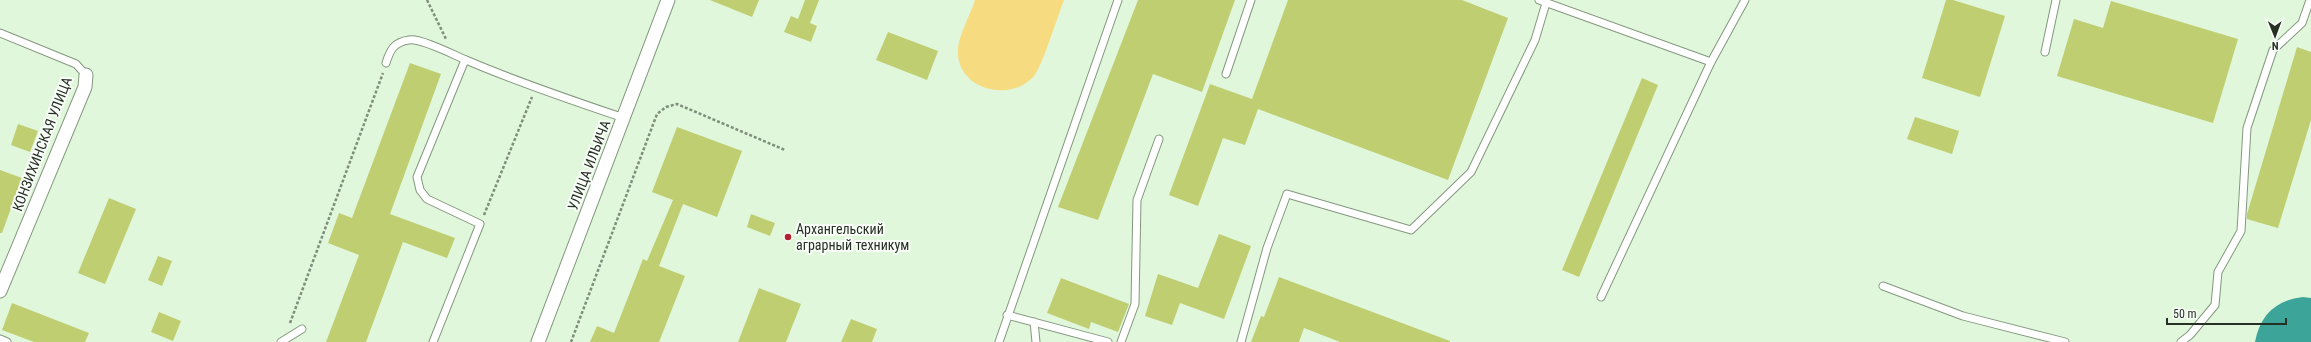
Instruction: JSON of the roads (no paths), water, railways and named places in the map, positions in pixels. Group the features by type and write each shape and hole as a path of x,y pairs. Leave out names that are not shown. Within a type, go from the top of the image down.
{"street":[{"name":"УЛИЦА ИЛЬИЧА","path":"538,342 668,0"},
{"name":"КОНЗИХИНСКАЯ УЛИЦА","path":"0,291 4,273 85,87 86,75"}],"lane":[{"path":"999,342 1007,315 1118,0"},
{"path":"1226,74 1251,0"},
{"path":"1601,297 1711,62 1745,0"},
{"path":"2045,52 2056,0"},
{"path":"2181,342 2190,335 2215,305 2218,272 2241,231 2247,128 2273,50 2302,23 2310,0"},
{"path":"1241,342 1267,248 1287,194 1411,230 1470,172 1535,40 1542,1 1711,62"},
{"path":"0,33 76,64 86,75"},
{"path":"386,63 391,47 399,42 411,39 453,53 465,60 536,87 624,118"},
{"path":"433,342 480,224 427,199 420,190 417,177 465,60"},
{"path":"1121,342 1135,304 1137,200 1159,139"},
{"path":"1883,286 1963,316 2065,342"},
{"path":"1007,315 1108,342"},
{"path":"1034,322 1036,342"},
{"path":"282,341 302,329"},
{"path":"0,339 7,342"}],"water":[{"path":"2303,297 2311,298 2311,342 2255,342 2257,332 2261,324 2271,310 2277,305"}],"place":[{"name":"Архангельский аграрный техникум","path":"788,237"}]}
